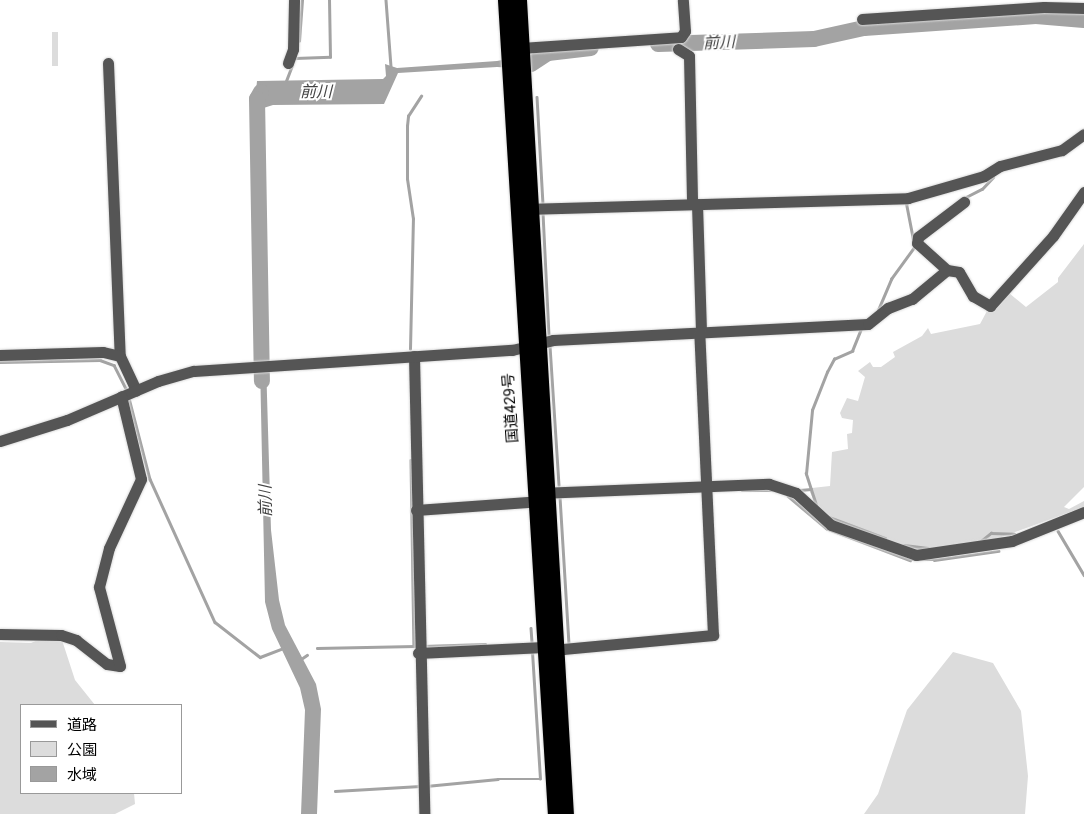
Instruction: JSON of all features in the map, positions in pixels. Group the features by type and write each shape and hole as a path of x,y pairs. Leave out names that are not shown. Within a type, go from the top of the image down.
{"highway":[{"name":"国道429号","path":"504,0 517,50"},
{"name":"国道429号","path":"519,0 516,75 541,497 541,648 555,814"},
{"name":"国道429号","path":"541,648 566,814"}],"street":[{"path":"288,63 293,49 294,0"},
{"path":"517,50 681,37 684,32 683,0"},
{"path":"862,19 1007,5 1084,8"},
{"path":"418,649 541,648 713,635 704,486 689,56 678,49"},
{"path":"0,634 60,635 76,640 107,664 120,666 98,587 109,548 141,479 128,393 120,356 108,63"},
{"path":"524,209 905,198 984,176 1000,166 1062,150 1084,134"},
{"path":"964,202 918,237 917,243 947,270 959,272 973,296 990,306 1054,236 1084,192"},
{"path":"0,441 67,420 128,393 184,373 276,365 512,350 531,345 700,332 868,324 888,308 912,299 947,270"},
{"path":"0,355 103,352 120,356"},
{"path":"414,356 418,649 424,814"},
{"path":"416,510 541,497 704,486 769,484 789,489 831,525 916,554 1012,542 1084,512"}],"green space":[{"path":"52,32 58,32 58,66 52,66"},
{"path":"1084,244 1084,487 1064,507 1069,509 1084,501 1084,507 993,540 920,550 903,547 827,518 816,506 810,492 812,488 830,486 832,452 848,449 847,434 852,433 853,420 842,418 840,413 847,398 858,401 865,377 858,371 870,362 873,367 881,367 895,357 893,352 922,336 928,328 931,334 980,324 987,311 1009,293 1026,307 1058,282 1058,278"},
{"path":"45,637 62,640 75,680 94,704 20,704 20,794 134,794 135,804 115,814 0,814 0,642 31,643"},
{"path":"953,652 993,663 1021,711 1028,776 1025,814 864,814 878,794 907,710"}],"water":[{"path":"550,51 551,55 536,69 497,67 398,73 384,104 273,105 254,111 257,81 383,79 386,76 385,64 397,68 497,61"},
{"path":"266,362 271,530 279,600 285,625 316,684 321,709 317,814 301,814 305,710 300,688 272,629 265,602 260,363"}],"waterway":[{"path":"299,41 302,0"},
{"path":"295,58 330,57 329,0"},
{"path":"386,0 391,66"},
{"name":"前川","path":"658,44 814,39 864,28 1036,16 1084,20"},
{"name":"前川","path":"531,64 548,53 591,48"},
{"path":"286,81 292,65"},
{"name":"前川","path":"261,92 257,99 262,381"},
{"path":"410,349 413,219 407,179 407,126 408,116 421,96"},
{"path":"537,97 543,205"},
{"path":"964,198 982,189 993,177"},
{"path":"906,201 913,238"},
{"path":"543,213 549,334"},
{"path":"878,310 891,279 915,246"},
{"path":"816,505 806,474 812,410 834,359 852,351 861,329"},
{"path":"550,346 559,485"},
{"path":"0,362 100,360 114,365 127,390"},
{"path":"129,398 150,479 215,622 260,657 283,648"},
{"path":"411,460 414,646"},
{"path":"800,490 811,489"},
{"path":"742,491 773,491"},
{"path":"788,496 826,528 910,560 934,560 998,551"},
{"path":"560,497 569,644"},
{"path":"829,517 885,538"},
{"path":"1058,531 1084,575"},
{"path":"981,541 991,533 1014,534"},
{"path":"904,545 928,548"},
{"path":"531,628 532,644"},
{"path":"423,646 485,644"},
{"path":"317,648 415,646"},
{"path":"426,786 498,779 540,779 532,652"},
{"path":"301,659 307,655"},
{"path":"335,791 420,786"}]}
